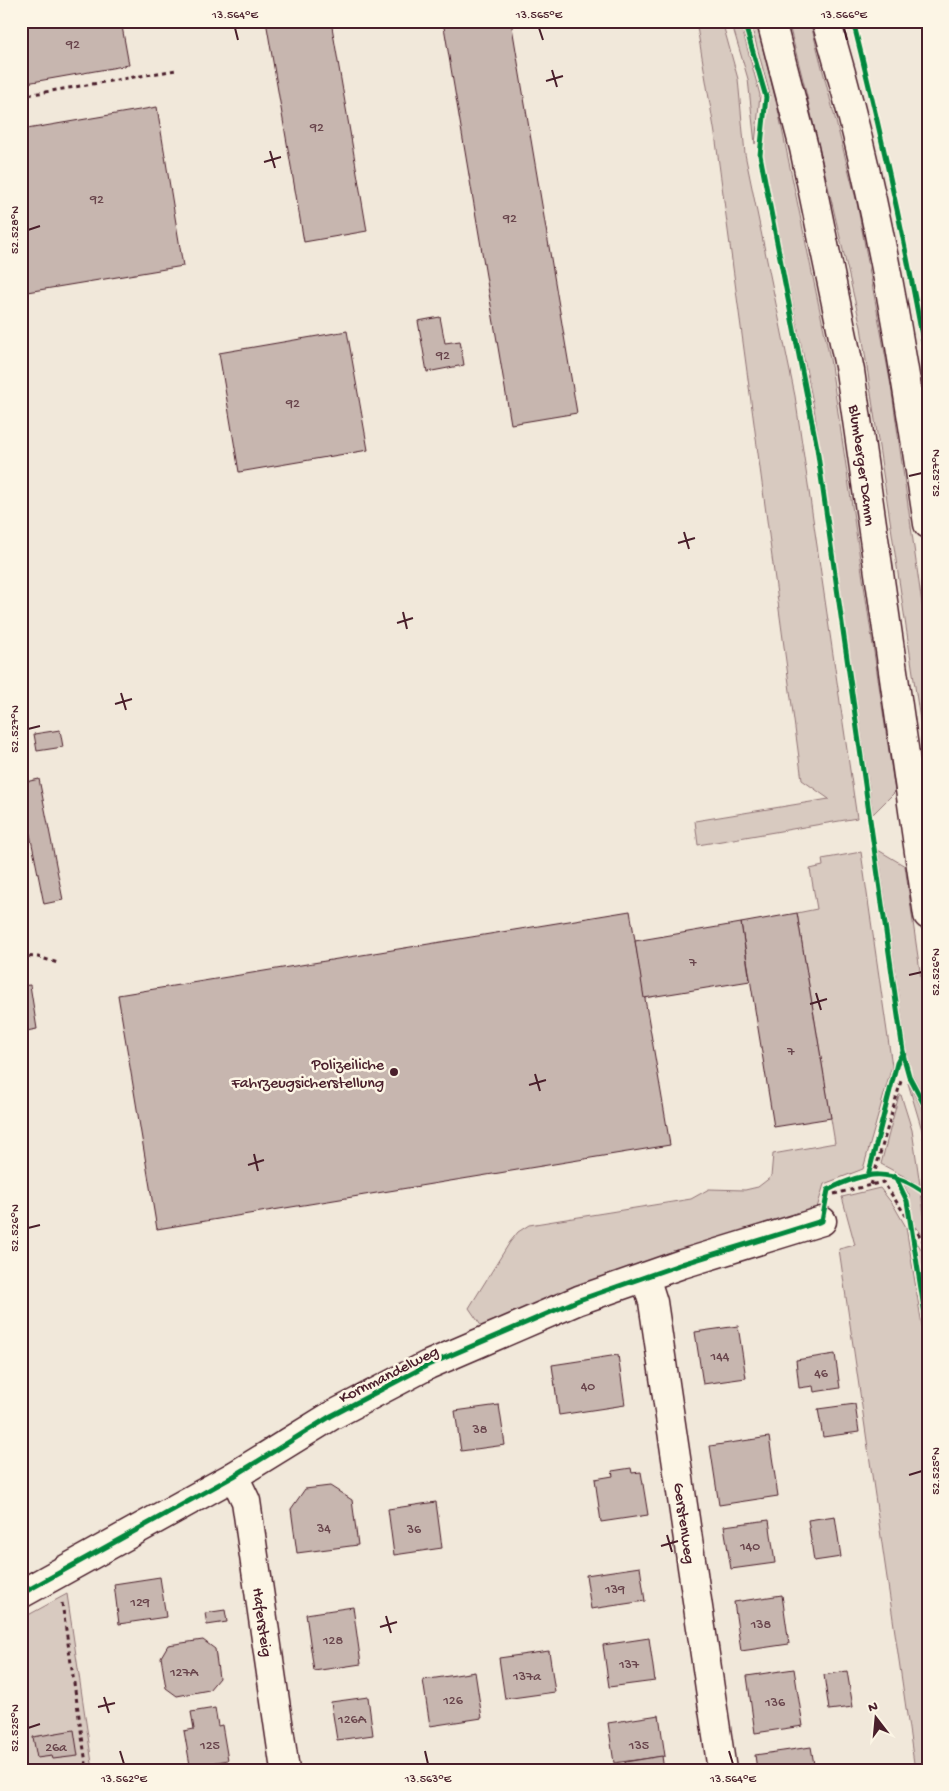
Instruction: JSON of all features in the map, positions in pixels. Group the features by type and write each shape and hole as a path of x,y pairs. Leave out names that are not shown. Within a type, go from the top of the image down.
{"street":[{"name":"Blumberger Damm","path":"771,21 804,148 850,371 928,915"},
{"path":"826,21 842,76 890,288 925,484 928,524"},
{"name":"Kornmandelweg","path":"21,1594 234,1476 331,1416 428,1365 578,1300 822,1221"},
{"name":"Gerstenweg","path":"645,1277 653,1302 722,1770"},
{"name":"Hafersteig","path":"234,1476 246,1501 285,1770"}],"path":[{"path":"21,96 176,70"},
{"path":"21,956 38,957 58,963"},
{"path":"871,1176 902,1081"},
{"path":"871,1185 880,1129"},
{"path":"871,1176 883,1174"},
{"path":"834,1194 883,1182 928,1248"},
{"path":"822,1221 828,1190 834,1187"},
{"path":"908,1209 914,1237"},
{"path":"51,1577 62,1598 87,1770"}],"shaded area":[{"path":"696,21 722,21 738,79 745,154 795,396 857,818 698,845 695,821 829,799 802,780 715,134"},
{"path":"731,21 740,21 760,95 755,144 748,79"},
{"path":"750,21 756,21 777,105 830,359 895,792 873,814 814,408 762,153 770,95"},
{"path":"788,21 810,21 857,203 891,386 928,646 928,773 861,327"},
{"path":"878,850 905,866 928,1027 928,1104 909,1068"},
{"path":"861,852 892,1066 863,1169 824,1184 817,1208 813,1213 563,1295 482,1327 469,1308 510,1242 518,1232 529,1225 691,1199 709,1189 745,1190 758,1187 771,1177 773,1154 835,1143 797,913 817,909 810,869 823,866 822,859"},
{"path":"908,1083 928,1120 928,1169 922,1130"},
{"path":"899,1095 901,1095 912,1130 920,1185 881,1164"},
{"path":"903,1184 921,1193 928,1243 914,1224 909,1195"},
{"path":"880,1188 894,1206 906,1227 928,1362 928,1770 915,1770 839,1249 855,1245 842,1197"},
{"path":"916,1241 928,1260 928,1319"},
{"path":"67,1594 93,1770 21,1770 21,1619"}],"building":[{"path":"21,21 121,21 129,65 21,84"},
{"path":"266,21 331,21 367,231 304,242"},
{"path":"443,21 511,21 577,413 511,424"},
{"path":"924,21 928,21 928,33 926,34"},
{"path":"157,107 183,266 21,293 21,130"},
{"path":"440,317 445,343 460,341 464,365 427,372 418,321"},
{"path":"347,331 368,450 239,472 219,353"},
{"path":"60,730 63,747 37,751 34,734"},
{"path":"39,779 63,900 44,904 21,789 21,783"},
{"name":"Polizeiliche Fahrzeugsicherstellung","path":"630,911 670,1145 157,1229 118,995"},
{"path":"797,913 831,1118 774,1127 741,923"},
{"path":"741,923 750,981 644,998 635,941"},
{"path":"30,985 37,1029 21,1032 21,986"},
{"path":"738,1326 746,1378 703,1384 695,1332"},
{"path":"835,1354 840,1388 814,1392 813,1386 799,1388 796,1360"},
{"path":"618,1355 625,1405 559,1415 552,1365"},
{"path":"855,1404 859,1432 823,1437 818,1409"},
{"path":"499,1405 505,1445 461,1451 455,1411"},
{"path":"769,1437 778,1496 719,1505 710,1446"},
{"path":"631,1468 632,1473 641,1472 648,1515 601,1522 595,1479 613,1476 612,1471"},
{"path":"330,1486 352,1500 358,1545 297,1553 291,1509 305,1489"},
{"path":"436,1502 442,1548 394,1555 388,1509"},
{"path":"835,1516 841,1557 814,1561 808,1520"},
{"path":"769,1520 775,1563 731,1569 724,1526"},
{"path":"640,1567 645,1601 591,1609 586,1575"},
{"path":"160,1577 166,1617 119,1624 114,1584"},
{"path":"782,1595 789,1644 741,1651 734,1602"},
{"path":"353,1607 361,1664 314,1671 306,1614"},
{"path":"225,1610 227,1622 207,1625 205,1613"},
{"path":"649,1638 655,1681 609,1687 603,1645"},
{"path":"203,1640 215,1649 219,1678 209,1690 177,1696 166,1688 161,1657 168,1645"},
{"path":"549,1651 555,1692 505,1699 499,1658"},
{"path":"794,1669 803,1726 755,1733 747,1676"},
{"path":"847,1671 853,1707 829,1710 824,1675"},
{"path":"475,1672 482,1718 430,1726 423,1680"},
{"path":"368,1697 373,1735 337,1740 331,1702"},
{"path":"215,1708 218,1726 222,1725 228,1760 212,1763 213,1770 187,1770 186,1766 190,1765 184,1731 194,1729 191,1712"},
{"path":"659,1715 665,1756 614,1763 608,1723"},
{"path":"74,1730 78,1756 53,1759 52,1756 37,1758 33,1737"},
{"path":"811,1747 815,1770 757,1770 755,1755"},
{"path":"662,1756 664,1770 626,1770 625,1762"}],"cycle path":[{"path":"744,21 766,97 760,155 817,448 904,1058 909,1076 928,1112"},
{"path":"853,21 894,195 928,370"},
{"path":"868,1176 897,1063 903,1052"},
{"path":"21,1594 234,1476 331,1416 428,1365 579,1300 682,1264 822,1221 828,1190 842,1183 867,1176 891,1176 915,1186 928,1195"},
{"path":"895,1176 907,1201 928,1333"}],"place":[{"name":"Polizeiliche Fahrzeugsicherstellung","path":"394,1072"}]}
